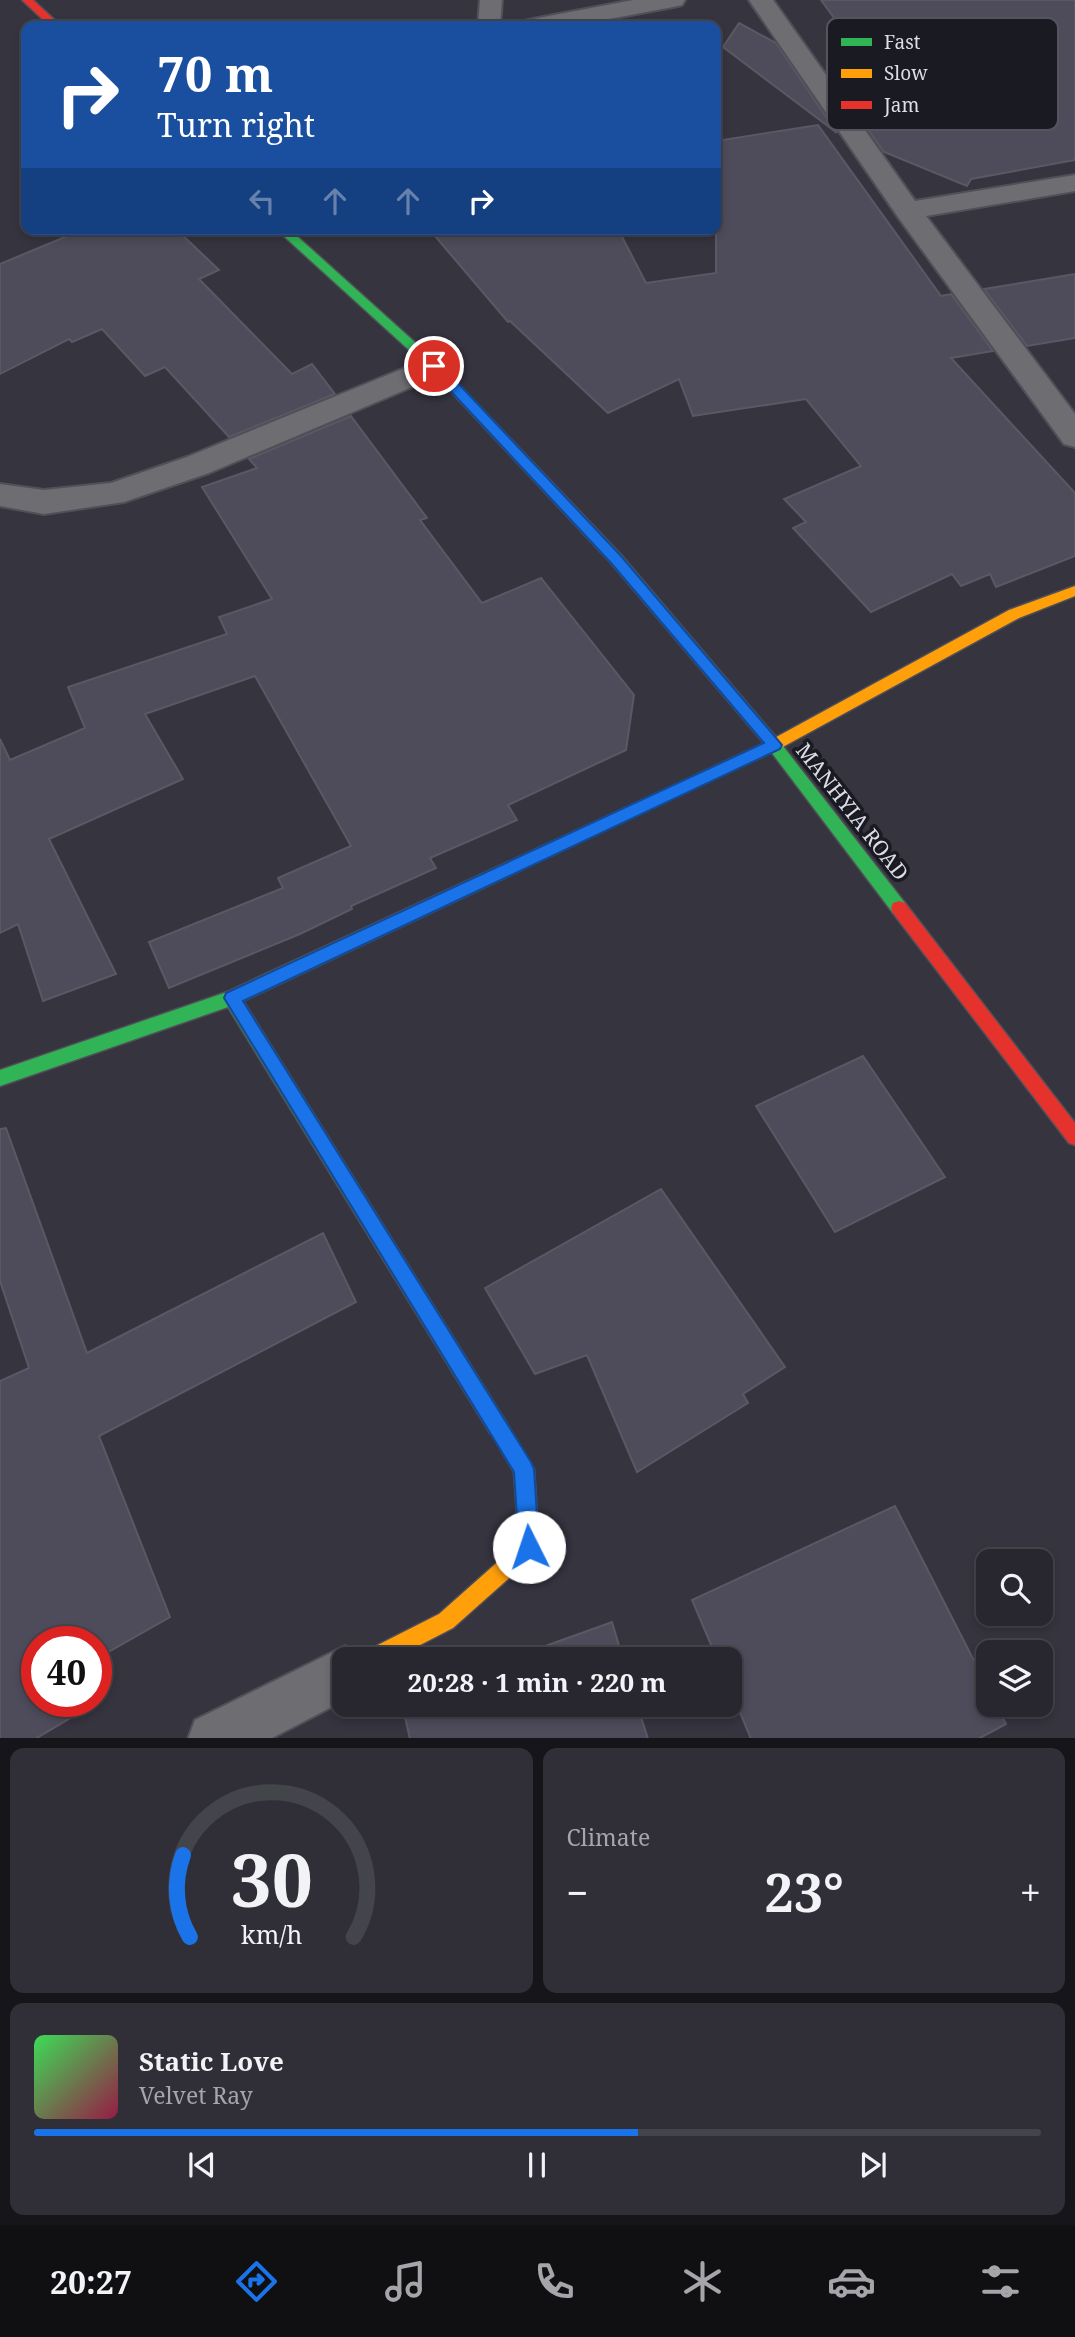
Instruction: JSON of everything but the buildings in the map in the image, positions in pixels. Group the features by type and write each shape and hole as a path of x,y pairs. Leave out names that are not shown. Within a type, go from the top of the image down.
{"street":[{"path":"27,0 50,21"},
{"path":"553,21 617,5 673,0"},
{"path":"761,0 827,95"},
{"path":"852,130 908,211 1075,436"},
{"path":"908,211 1075,183"},
{"name":"MANHYIA ROAD","path":"289,235 434,366 616,559 774,745 1075,1137"},
{"path":"0,495 44,502 113,494 198,466 434,366"},
{"path":"0,1078 232,998 774,745 1014,614 1075,591"},
{"path":"232,998 524,1469 529,1547 446,1621 395,1647"},
{"path":"214,1738 332,1679"}],"lane":[{"path":"489,21 491,0"}],"traffic: fast":[{"path":"289,235 434,366 616,559 774,745 899,908"},
{"path":"0,1078 232,998 703,778"},
{"path":"232,998 497,1426"}],"traffic: slow":[{"path":"703,778 774,745 1014,614 1075,591"},
{"path":"395,1647 446,1621 529,1547 524,1469 497,1426"}],"traffic: jam":[{"path":"27,0 50,21"},
{"path":"899,908 1075,1137"}],"route":[{"path":"434,366 616,559 774,745 232,998 524,1469 529,1547"}]}
